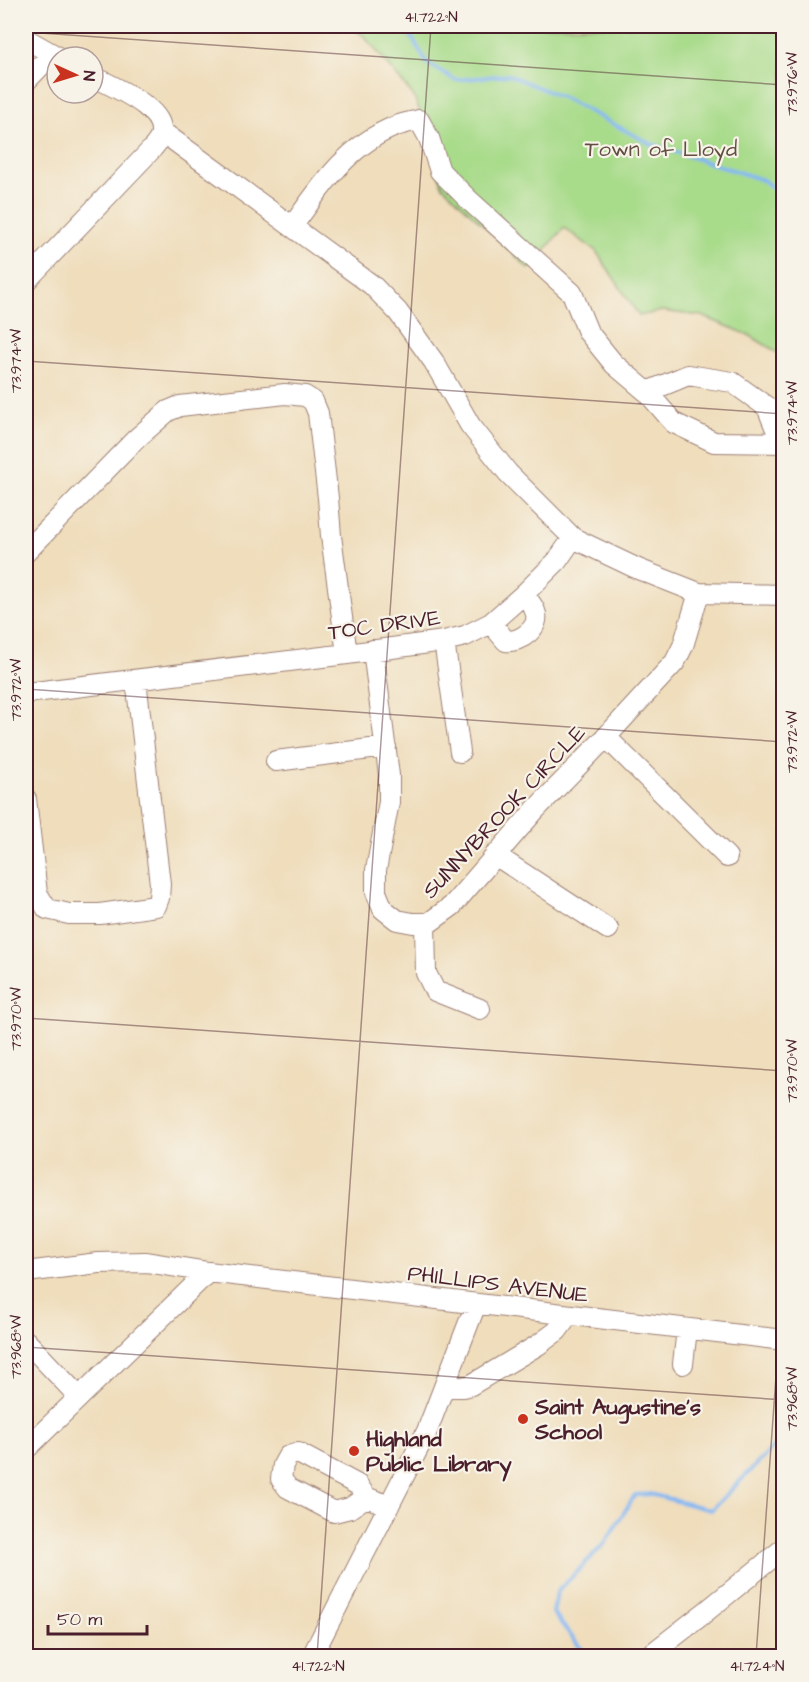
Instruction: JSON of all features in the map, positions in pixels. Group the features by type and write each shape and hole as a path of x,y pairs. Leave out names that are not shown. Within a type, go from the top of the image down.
{"street":[{"path":"26,39 45,49"},
{"path":"26,81 45,64"},
{"path":"26,281 152,149 160,135 157,117 147,106 105,83"},
{"path":"292,227 317,191 355,150 396,126 419,120 429,138 440,171 572,293 588,332 614,364 647,392 674,423 714,442 782,444 767,407 732,382 688,375 647,392"},
{"path":"160,135 372,285 398,312 434,362 470,425 508,473 573,538 638,569 699,593 783,595"},
{"path":"26,552 136,439 168,411 180,406 285,394 305,396 313,401 318,413 347,654"},
{"name":"TOC DRIVE","path":"26,693 374,651 465,636 491,623 524,594 556,561 573,538"},
{"name":"SUNNYBROOK CIRCLE","path":"374,651 389,775 389,802 376,870 376,892 383,909 397,920 425,923 430,922 452,906 535,810 675,662 683,646 699,593"},
{"path":"491,623 506,641 511,642 521,638 532,629 537,617 535,609 524,594"},
{"path":"444,641 460,752"},
{"path":"26,799 37,893 47,909 69,914 100,914 156,906 160,884 136,680"},
{"path":"606,737 727,857"},
{"path":"276,761 386,747"},
{"path":"495,855 608,929"},
{"path":"425,923 426,973 435,991 480,1009"},
{"name":"PHILLIPS AVENUE","path":"26,1272 98,1263 146,1262 208,1272 783,1340"},
{"path":"26,1449 208,1272"},
{"path":"312,1656 427,1431 476,1304"},
{"path":"444,1386 471,1385 557,1331 565,1315"},
{"path":"683,1364 687,1329"},
{"path":"26,1341 79,1397"},
{"path":"366,1497 350,1508 334,1512 288,1488 281,1479 283,1465 288,1456 298,1453 358,1485 366,1497 389,1506"},
{"path":"649,1656 783,1548"}],"green space":[{"name":"Town of Lloyd","path":"351,26 783,26 783,356 749,335 702,316 662,311 639,316 596,251 564,228 529,269 442,185 422,117 413,95 365,37"}],"waterway":[{"path":"405,26 427,63 455,80 509,75 564,98 651,144 763,180 784,197"},
{"path":"587,1656 553,1613 557,1592 605,1543 635,1495 650,1494 711,1510 777,1444 784,1441"}],"place":[{"name":"Saint Augustine's School","path":"523,1419"},
{"name":"Highland Public Library","path":"354,1451"}]}
